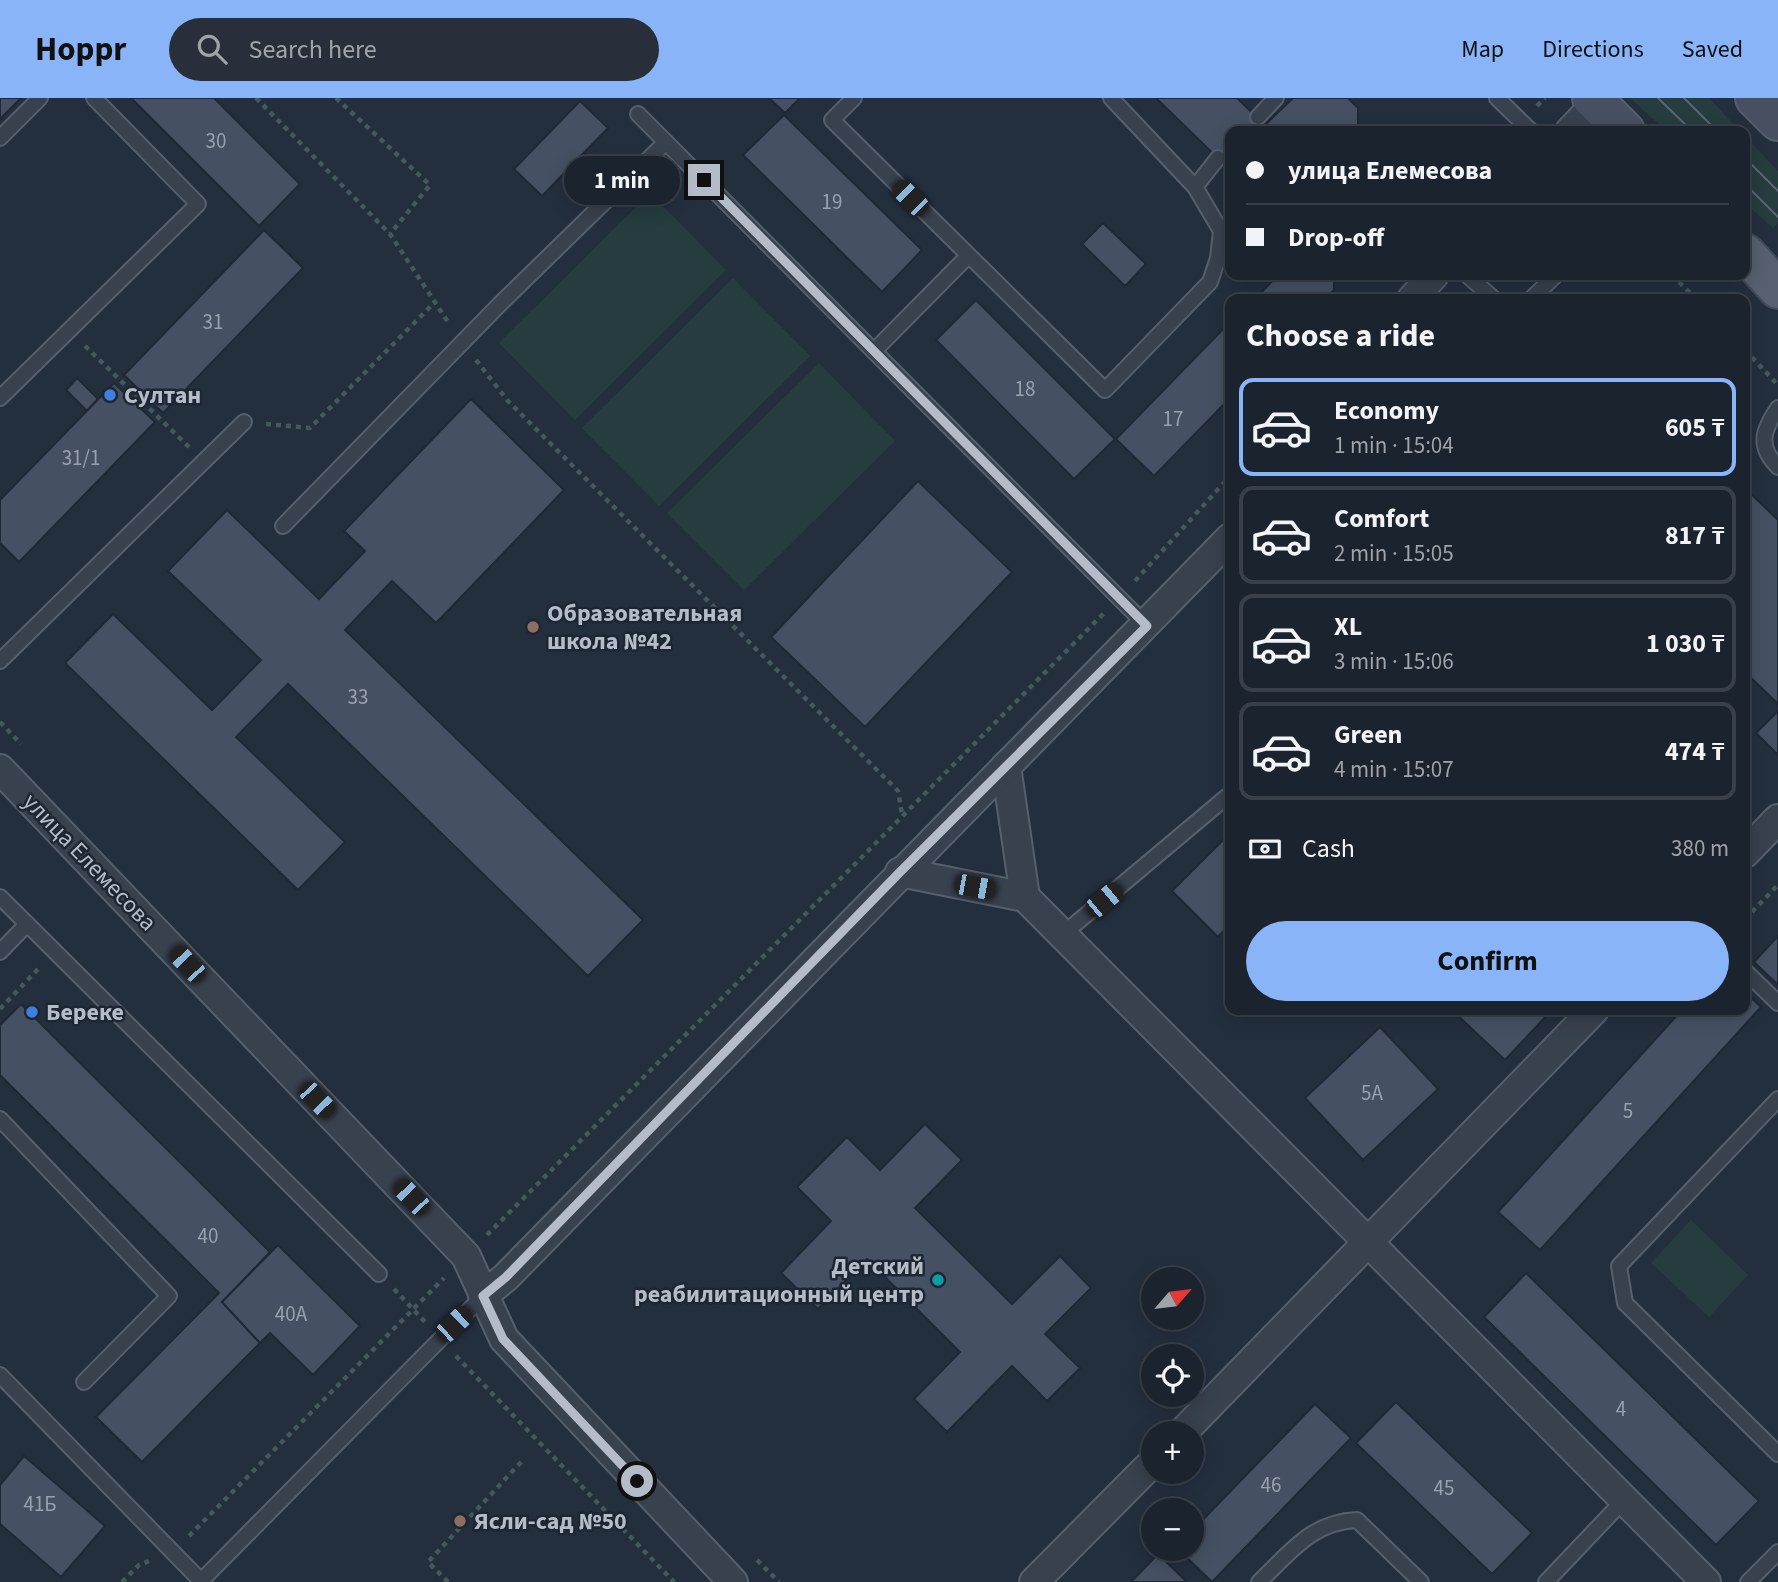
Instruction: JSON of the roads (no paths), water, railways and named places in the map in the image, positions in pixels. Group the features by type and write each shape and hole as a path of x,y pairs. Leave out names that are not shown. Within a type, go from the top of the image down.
{"main road":[{"path":"1755,98 1778,121"},
{"path":"1594,100 1620,126"},
{"path":"1750,256 1778,281"},
{"path":"1750,257 1778,289"}],"street":[{"path":"1574,126 1594,100"},
{"path":"1417,294 1429,280"},
{"path":"483,1296 506,1277 900,872 1147,626 1225,543"},
{"path":"1006,766 1026,897 1368,1245 1706,1582"},
{"name":"улица Елемесова","path":"0,769 466,1256 503,1339 733,1582"},
{"path":"1750,848 1778,818"},
{"path":"900,872 1026,897"},
{"path":"1194,1421 1589,1015"},
{"path":"1034,1582 1141,1474"}],"lane":[{"path":"0,138 40,98"},
{"path":"0,398 198,204 94,98"},
{"path":"854,98 832,120 1105,390 1210,282 1218,258 1221,231 1195,187 1111,98"},
{"path":"1258,117 1276,98"},
{"path":"1497,98 1526,126"},
{"path":"638,114 1147,626"},
{"path":"283,526 666,142"},
{"path":"1195,187 1218,158"},
{"path":"874,351 968,256"},
{"path":"1472,280 1488,294"},
{"path":"1536,294 1551,280"},
{"path":"1778,408 1764,429 1767,456 1778,467"},
{"path":"0,661 244,422"},
{"path":"1062,935 1225,798"},
{"path":"0,897 379,1274"},
{"path":"0,952 27,924"},
{"path":"1750,976 1778,1003"},
{"path":"1778,1099 1619,1266 1625,1303 1778,1453"},
{"path":"0,1119 169,1296 84,1382"},
{"path":"0,1375 201,1581 483,1296"},
{"path":"1546,1582 1624,1500"},
{"path":"1259,1582 1316,1529 1338,1521 1357,1520 1421,1582"},
{"path":"1748,1582 1778,1552"}],"tram line":[{"path":"1658,98 1687,126"},
{"path":"1684,98 1712,126"},
{"path":"1750,163 1778,191"},
{"path":"1750,189 1778,217"}],"place":[{"name":"Султан","path":"110,395"},
{"name":"Образовательная школа №42","path":"533,627"},
{"name":"Береке","path":"32,1012"},
{"name":"Детский реабилитационный центр","path":"938,1280"},
{"name":"Ясли-сад №50","path":"460,1521"}]}
